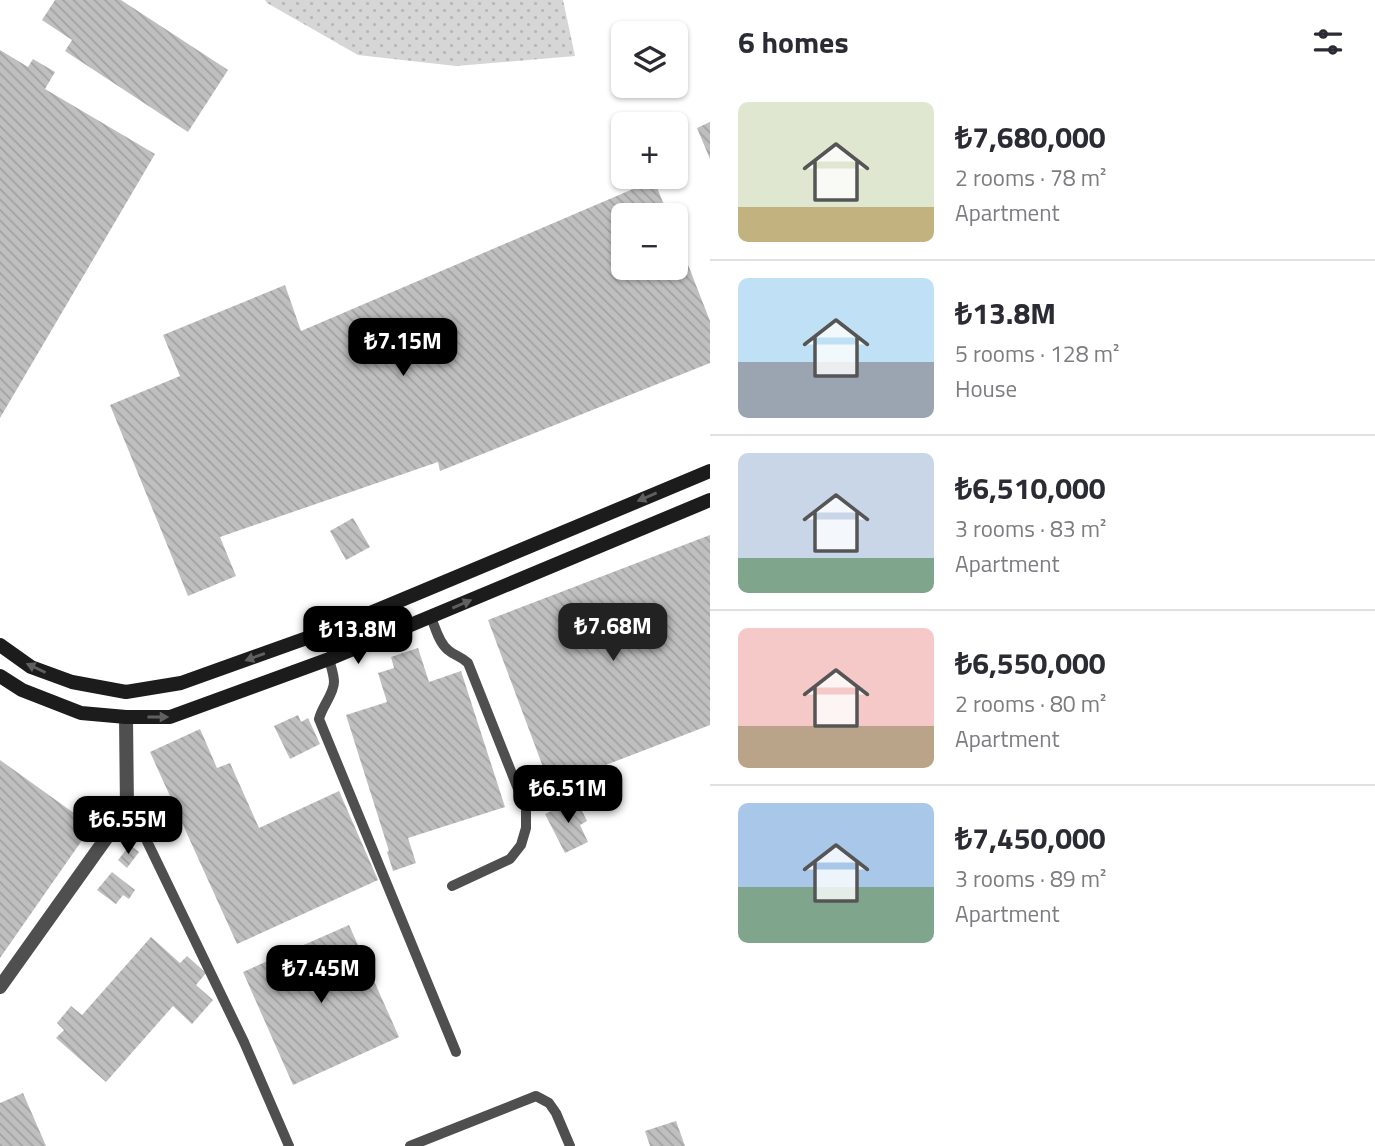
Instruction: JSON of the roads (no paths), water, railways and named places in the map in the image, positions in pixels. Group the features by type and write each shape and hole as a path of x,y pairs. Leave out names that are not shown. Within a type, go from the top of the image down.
{"street":[{"path":"0,645 30,667 72,682 126,692 181,683 332,629 710,471"},
{"path":"0,676 22,690 81,713 170,717 329,659 710,500"},
{"path":"0,987 127,809 126,717"}],"lane":[{"path":"431,617 446,649 468,663 526,809 526,828 521,845 510,859 452,886"},
{"path":"329,659 334,681 333,690 321,709 319,719 456,1052"},
{"path":"127,809 142,831 232,1017 289,1146"},
{"path":"410,1146 536,1096 549,1102 570,1146"}]}
